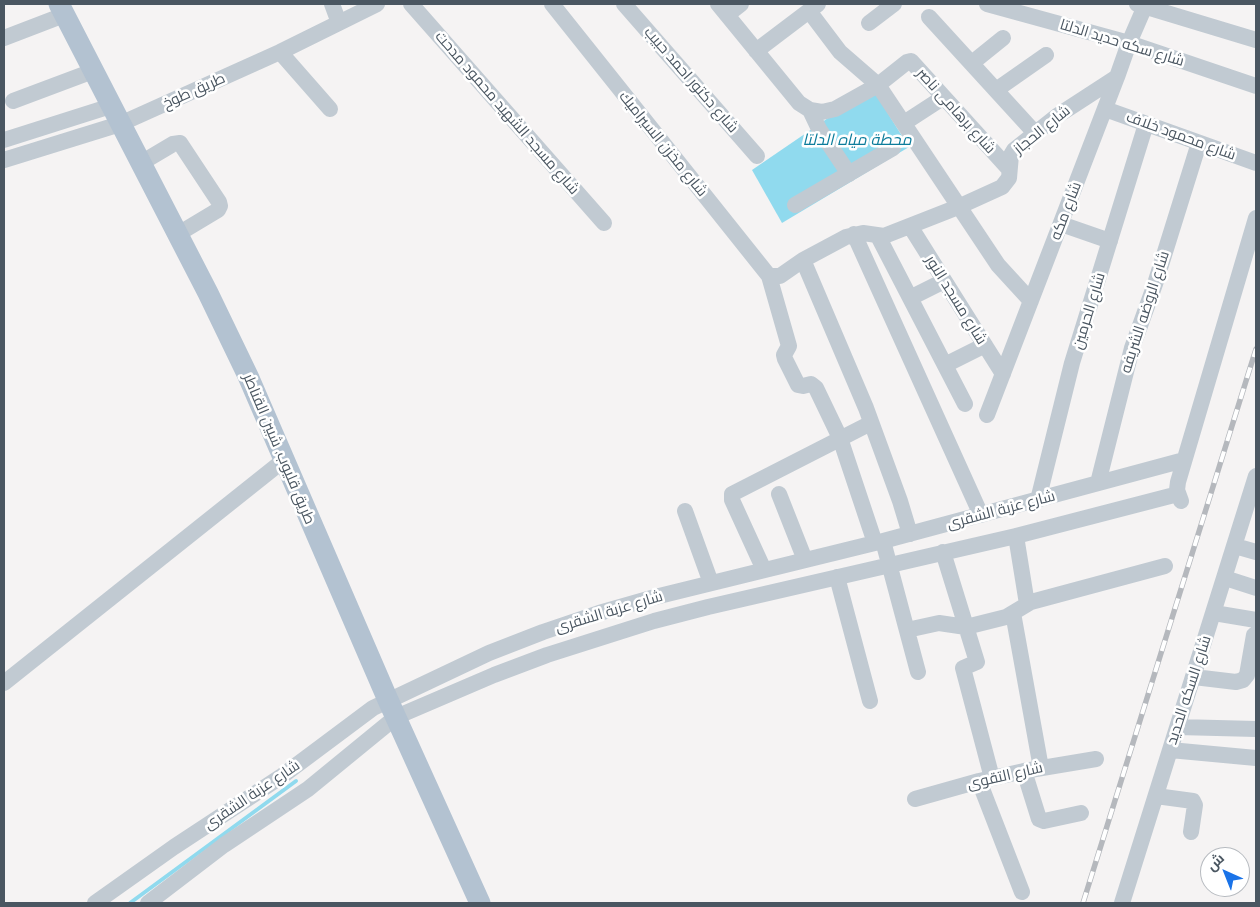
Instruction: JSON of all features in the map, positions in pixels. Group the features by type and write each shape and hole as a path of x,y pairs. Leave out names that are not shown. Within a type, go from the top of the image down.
{"main road":[{"name":"طريق قليوب, شبين القناطر","path":"62,9 178,234 244,368 392,708 480,903"}],"street":[{"path":"332,4 339,23"},
{"name":"طريق طوخ","path":"4,160 280,52 377,4"},
{"name":"شارع مسجد الشهيد محمود مدحت","path":"411,4 604,223"},
{"name":"شارع مخزن السيراميك","path":"552,4 774,276"},
{"name":"شارع دكتور احمد حبيب","path":"624,4 758,156"},
{"path":"741,4 722,9 799,103 810,110 822,112 835,109 878,85"},
{"path":"869,23 894,4"},
{"name":"شارع سكه حديد الدلتا","path":"987,4 1129,43 1256,86"},
{"path":"1178,4 1194,21"},
{"path":"1141,5 1256,40"},
{"name":"شارع مكه","path":"987,416 1117,77 1141,5"},
{"path":"756,51 813,7 840,52 878,85 998,265 1031,301"},
{"path":"4,38 62,9"},
{"path":"929,17 1035,132"},
{"path":"972,64 1003,38"},
{"path":"280,52 330,109"},
{"path":"996,90 1046,55"},
{"name":"شارع برهامى ناصر","path":"878,85 907,62 911,61 1009,169"},
{"path":"13,101 93,70"},
{"name":"شارع الحجاز","path":"958,207 1005,185 1009,178 1012,152 1057,116 1117,77"},
{"path":"904,123 944,97"},
{"name":"شارع محمود خلاف","path":"1105,109 1256,163"},
{"path":"810,110 819,129 848,174"},
{"name":"طريق طوخ","path":"4,140 116,115"},
{"name":"شارع الحرمين","path":"1038,500 1072,363 1146,124"},
{"path":"141,163 173,144 180,143 219,202 218,210 178,234"},
{"name":"شارع الروضه الشريفه","path":"1098,483 1132,348 1155,284 1199,143"},
{"path":"795,205 893,148"},
{"path":"918,672 889,565 840,438 816,388 811,384 798,385 785,359 784,355 790,346 774,276 854,234 863,233 884,236 958,207"},
{"path":"1184,460 1256,218"},
{"path":"1061,224 1110,240"},
{"name":"شارع مسجد النور","path":"910,226 1003,374"},
{"path":"854,234 981,515"},
{"path":"878,236 965,404"},
{"path":"803,260 871,422 910,534"},
{"path":"910,298 944,281"},
{"path":"945,365 985,345"},
{"path":"764,570 732,500 732,494 871,422"},
{"path":"4,683 284,460"},
{"name":"شارع عزبة الشقرى","path":"148,903 224,845 308,789 392,708 489,653 598,613 910,534 1184,460"},
{"name":"شارع عزبة الشقرى","path":"96,903 304,760 359,717 392,708 600,637 708,607 1179,498 1177,486 1184,460"},
{"name":"شارع السكه الحديد","path":"1122,903 1235,546 1251,514 1256,476"},
{"path":"779,494 805,560"},
{"path":"685,511 711,583"},
{"path":"1016,536 1027,604"},
{"path":"1235,546 1256,552"},
{"path":"943,552 976,662 964,668 986,779 1022,892"},
{"path":"907,630 940,623 966,627 1013,613 1027,604 1165,566"},
{"path":"837,577 870,701"},
{"path":"1225,578 1256,588"},
{"path":"1013,613 1040,768"},
{"path":"1194,676 1236,682 1243,680 1247,676 1255,628 1214,613"},
{"path":"1178,727 1256,729"},
{"path":"1170,750 1256,758"},
{"name":"شارع التقوى","path":"914,799 986,779 1096,759"},
{"path":"1024,771 1039,819 1044,821 1081,813"},
{"path":"1156,796 1193,801 1195,805 1191,832"}],"water":[{"name":"محطة مياه الدلتا","path":"872,88 909,147 782,223 752,170"}],"waterway":[{"path":"130,903 296,781"}],"railway":[{"path":"1083,903 1256,349"}]}
